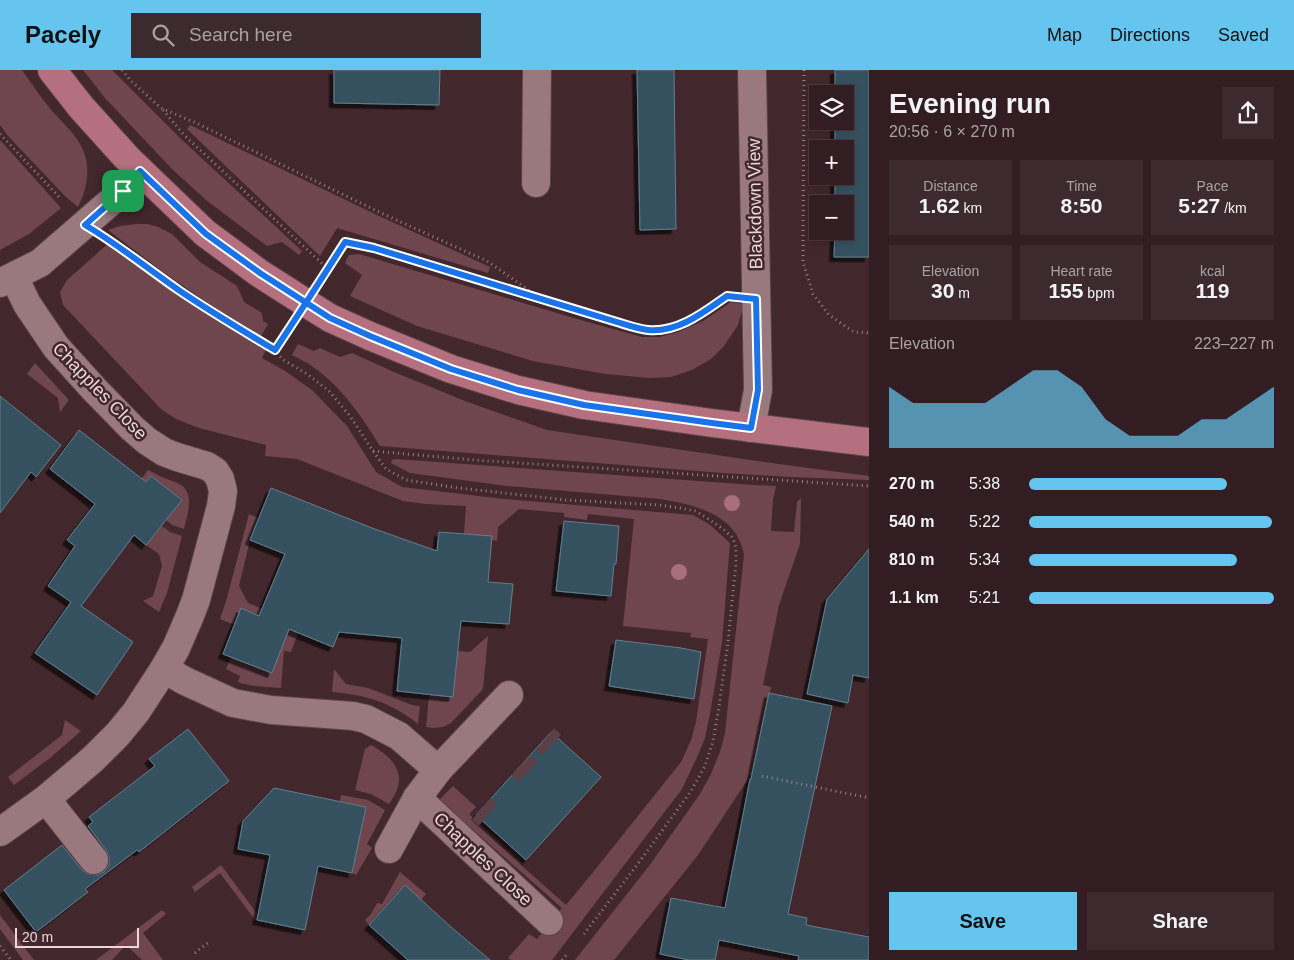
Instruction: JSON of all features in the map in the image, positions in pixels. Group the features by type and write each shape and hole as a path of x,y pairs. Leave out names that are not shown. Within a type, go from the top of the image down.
{"main road":[{"path":"52,70 81,107 127,158 206,234 260,273 330,318 451,369 518,390 584,405 869,442"}],"street":[{"path":"536,183 537,70"},
{"name":"Blackdown View","path":"751,428 758,390 752,70"},
{"path":"7,280 40,263 123,191 140,171"},
{"name":"Chapples Close","path":"0,832 46,799 93,759 122,730 136,712 176,648 196,600 221,506 223,491 220,479 215,471 207,466 164,452 132,428 56,347 27,304 7,280"},
{"path":"164,669 233,703 271,710 326,713 366,719 399,736 438,770"},
{"name":"Chapples Close","path":"389,849 417,798 438,770 509,695"},
{"name":"Chapples Close","path":"417,798 549,920"},
{"path":"46,799 94,860"}],"path":[{"path":"122,70 131,81 161,108 184,135 328,269"},
{"path":"804,70 803,262 813,294 829,315 854,332 869,333"},
{"path":"161,108 194,122 381,213 487,261 542,300"},
{"path":"0,134 85,225 112,241 226,322 275,350 282,359 307,374 329,392 350,416 386,469 406,480 459,488 566,500 659,505 680,508 694,511 708,518 733,538 736,548 736,563 726,652 713,741 705,766 691,791 583,936"},
{"path":"275,350 345,242 374,248 542,300 648,330 663,330 679,325 701,314 727,296 756,299"},
{"path":"373,451 474,460 869,486"},
{"path":"762,776 869,798"},
{"path":"195,953 208,942"},
{"path":"0,946 11,960"},
{"path":"562,960 572,948"}],"shaded area":[{"path":"0,70 22,70 48,106 80,144 86,160 87,176 84,192 78,207 66,197 0,125"},
{"path":"83,70 112,70 180,138 302,251 299,255 282,242 267,246 206,200 173,170 105,98"},
{"path":"190,125 490,267 488,273 337,228 320,256 187,129"},
{"path":"0,140 61,208 29,234 0,250"},
{"path":"137,224 148,224 172,234 200,262 237,286 244,302 262,313 263,321 268,324 261,336 228,317 163,272 108,230"},
{"path":"109,243 159,282 266,350 262,358 312,390 347,426 376,472 402,487 504,499 693,515 709,524 730,543 722,642 705,738 698,755 682,789 552,960 511,960 508,958 529,934 537,939 562,908 439,800 453,786 476,807 469,814 522,863 521,865 566,905 681,762 691,740 696,722 708,639 690,637 691,633 623,626 634,519 588,514 587,520 564,517 564,513 519,509 498,527 497,541 464,534 466,506 403,501 297,459 265,456 266,445 199,428 176,419 161,409 63,305 60,292 67,280"},
{"path":"359,254 642,337 660,337 678,332 703,321 731,302 744,304 738,325 724,346 711,359 692,370 671,377 650,378 605,374 533,361 417,326 350,296 362,275 345,263 349,255"},
{"path":"298,344 314,351 320,348 340,357 352,353 465,401 547,430 869,476 869,480 723,473 380,446 359,414 342,393 311,365 292,355"},
{"path":"35,363 69,400 60,412 58,398 27,374"},
{"path":"395,459 776,486 771,531 794,532 797,502 801,498 800,544 779,605 763,685 771,687 754,770 698,855 614,960 575,960 649,866 700,794 711,774 721,749 725,733 744,555 740,541 724,521 712,514 687,505 660,499 507,486 410,473 391,463"},
{"path":"148,470 181,485 185,489 188,494 189,506 184,529 172,525 166,520 182,500 151,476 116,520 112,518"},
{"path":"249,514 258,518 250,540 239,586 248,603 301,625 291,652 284,651 281,688 254,686 238,682 240,676 226,669 231,657 289,627 241,608 235,625 220,619"},
{"path":"162,526 170,532 182,536 167,593 159,612 143,601 153,596 162,566 159,554 146,545"},
{"path":"488,636 483,689 451,723 443,727 426,727 429,695 453,697 458,651 470,652"},
{"path":"334,669 346,684 368,688 412,705 420,706 418,724 398,710 378,701 356,695 332,692"},
{"path":"65,720 81,731 50,758 14,785 8,777 62,735"},
{"path":"371,745 388,757 397,768 399,782 389,804 371,794 355,790 365,749"},
{"path":"341,795 368,800 385,810 367,844 372,848 356,875 352,873 366,807 340,801"},
{"path":"221,865 258,915 257,920 255,920 220,873 195,892 192,887"},
{"path":"400,872 426,894 421,900 369,925 365,920 377,903 382,904"},
{"path":"162,910 166,914 143,933 163,960 142,960 126,945 112,960 96,960"},
{"path":"0,915 34,960 23,960 0,929"}],"building":[{"path":"334,70 440,70 439,105 334,103"},
{"path":"637,70 674,70 676,229 640,230"},
{"path":"835,70 869,70 869,257 834,257 835,240 854,240 854,195 835,195 835,185 854,185 854,140 835,140 835,130 854,130 854,85 835,85"},
{"path":"0,396 61,445 36,477 31,472 0,513"},
{"path":"79,430 146,482 151,476 182,500 146,545 134,535 81,606 133,642 97,695 35,653 71,602 48,586 75,546 67,540 95,504 50,469"},
{"path":"271,488 372,528 437,551 439,532 492,536 488,582 513,584 509,624 461,621 453,697 397,691 402,638 339,632 333,647 289,629 272,673 223,654 241,608 259,616 285,554 250,540"},
{"path":"564,521 619,526 611,596 556,591"},
{"path":"869,549 869,678 853,675 848,703 807,694 827,599"},
{"path":"616,640 701,652 694,699 609,686"},
{"path":"769,693 832,706 788,914 807,918 806,925 869,937 869,960 798,960 799,956 719,940 715,960 689,960 660,954 671,898 725,908"},
{"path":"188,729 229,781 139,852 137,850 85,889 88,892 36,932 4,890 62,845 82,870 88,874 97,875 104,872 109,865 109,857 88,826 93,822 89,817 155,766 149,759"},
{"path":"551,732 601,777 526,860 476,815"},
{"path":"274,788 366,807 352,873 318,866 305,930 257,920 270,855 238,849 243,821"},
{"path":"405,885 490,960 408,960 369,925"}],"tunnel":[{"path":"545,739 552,745"},
{"path":"521,765 528,772"},
{"path":"481,809 488,815"}],"route":[{"path":"123,191 85,225 112,241 226,322 275,350 306,303 345,242 374,248 648,330 663,330 679,325 701,314 727,296 756,299 758,390 751,428 584,405 518,390 451,369 330,318 306,303 206,234 140,171 123,191"}]}
